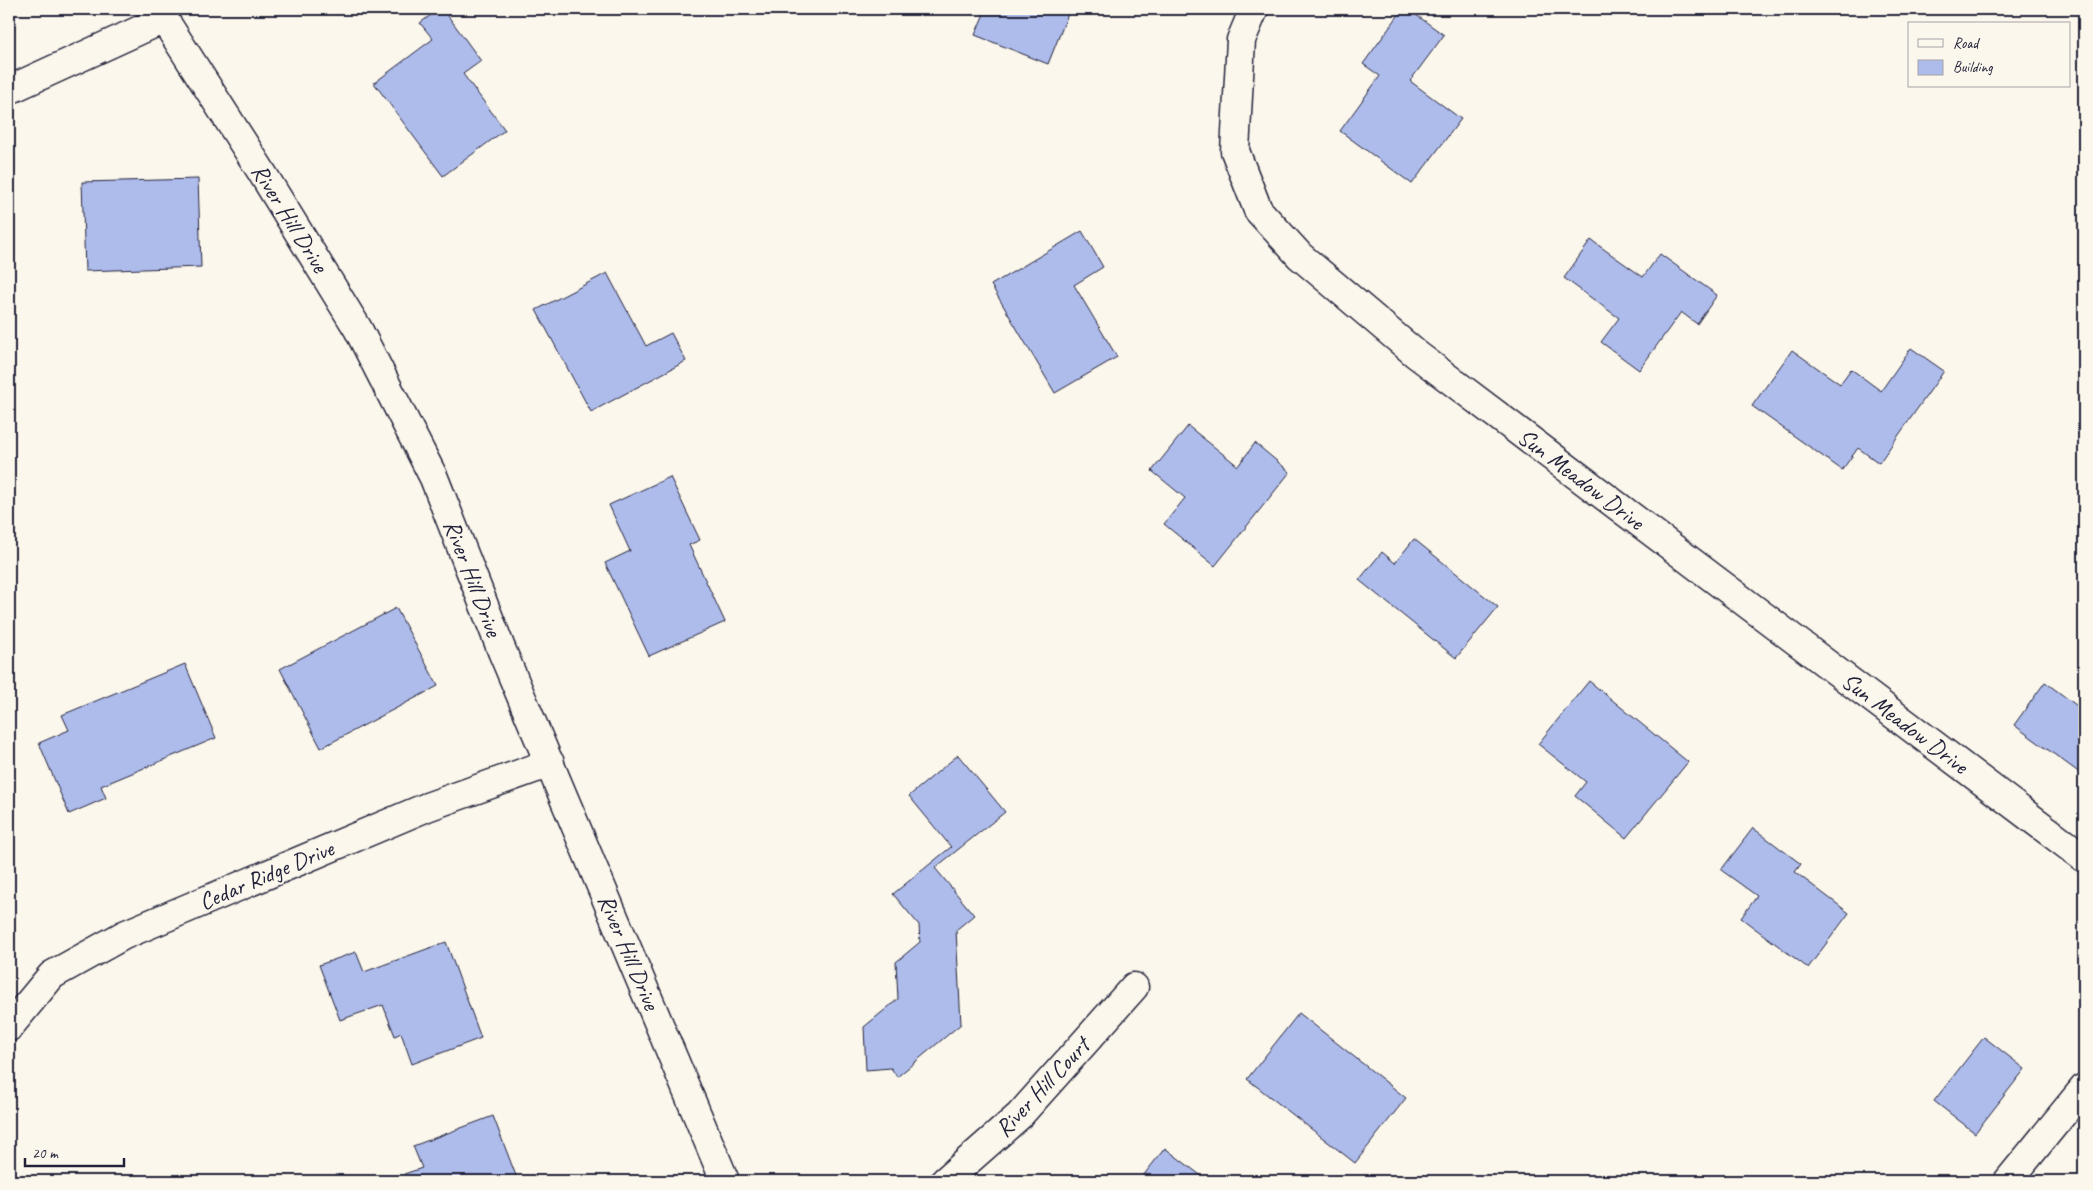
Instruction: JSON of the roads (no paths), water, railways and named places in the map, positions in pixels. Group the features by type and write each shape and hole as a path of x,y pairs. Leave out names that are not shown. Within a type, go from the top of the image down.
{"street":[{"name":"Sun Meadow Drive","path":"1254,9 1241,40 1235,150 1258,210 1300,256 1416,354 2084,858"},
{"path":"9,90 159,14"},
{"name":"River Hill Drive","path":"159,14 261,171 358,329 434,478 502,651 725,1181"},
{"name":"Cedar Ridge Drive","path":"9,1027 52,975 124,934 427,807 550,763"},
{"name":"River Hill Court","path":"945,1181 1019,1116 1134,987"},
{"path":"2008,1181 2084,1088"}]}
